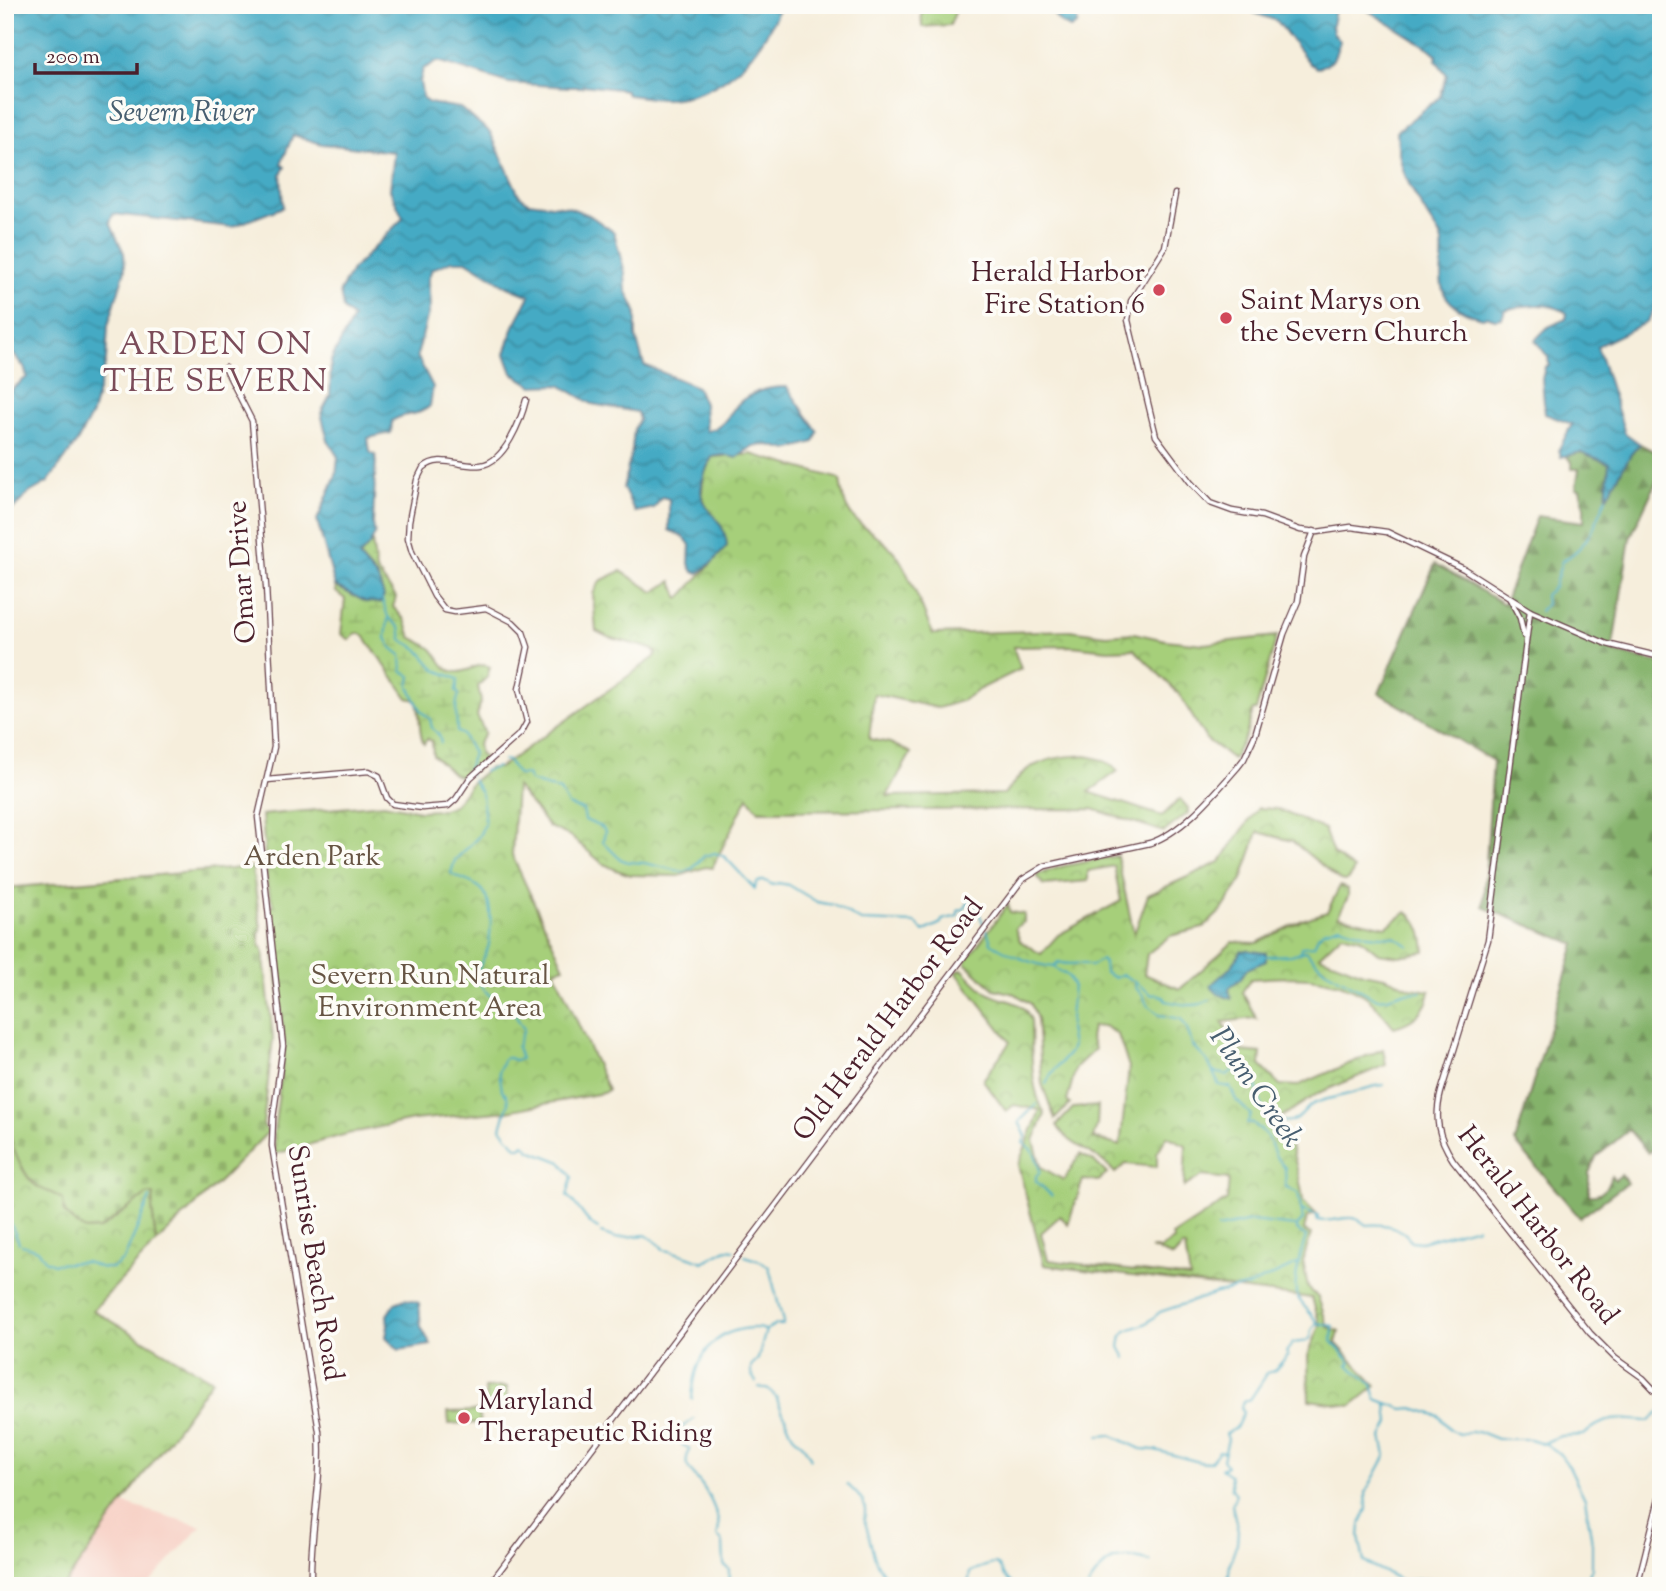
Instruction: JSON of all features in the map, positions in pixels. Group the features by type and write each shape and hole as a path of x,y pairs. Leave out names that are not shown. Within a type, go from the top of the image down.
{"street":[{"path":"1175,194 1168,240 1131,301 1129,324 1156,436 1191,483 1210,503 1220,508 1254,514 1300,530 1351,527 1387,532 1458,566 1530,611 1607,644 1661,657"},
{"name":"Omar Drive","path":"225,368 251,416 258,476 274,747 267,780"},
{"path":"267,780 373,772 378,774 387,798 394,804 422,808 447,806 457,799 470,778 517,737 526,725 527,717 519,692 528,647 525,635 517,625 491,609 477,607 452,612 443,608 412,552 408,529 415,487 423,468 430,462 438,461 479,466 492,461 517,429 526,400"},
{"name":"Old Herald Harbor Road","path":"488,1586 1022,880 1045,866 1150,843 1165,837 1179,827 1237,768 1255,735 1284,634 1298,601 1304,556 1314,531"},
{"name":"Herald Harbor Road","path":"1510,598 1520,618 1525,643"},
{"name":"Herald Harbor Road","path":"1530,611 1488,940 1441,1092 1437,1130 1453,1160 1590,1333 1615,1358 1645,1379 1661,1397"},
{"name":"Sunrise Beach Road","path":"267,780 258,817 283,1046 272,1146 320,1447 311,1586"},
{"path":"1637,1586 1661,1492"}],"shaded area":[{"path":"122,1503 201,1526 147,1586 63,1586"}],"green space":[{"path":"921,5 958,5 950,25 922,27"},
{"path":"1640,444 1661,455 1661,472 1630,538 1612,652 1661,663 1661,1143 1648,1153 1629,1130 1596,1157 1589,1173 1589,1195 1602,1193 1611,1176 1615,1180 1621,1175 1627,1183 1580,1218 1515,1142 1575,944 1483,907 1493,761 1379,693 1435,564 1504,604 1537,516 1584,522 1580,489 1576,488 1579,469 1572,469 1572,462 1566,456 1581,452 1609,463 1607,496 1631,454"},
{"path":"751,454 840,479 847,508 859,523 886,543 901,561 933,634 1070,630 1106,635 1134,633 1165,640 1204,644 1277,636 1256,710 1253,710 1246,735 1233,759 1206,739 1179,694 1134,649 1013,647 1021,669 961,701 938,708 874,694 869,739 890,743 911,753 887,796 1004,794 1027,769 1053,759 1076,756 1099,759 1118,771 1089,792 1162,816 1180,799 1188,808 1188,813 1164,832 1093,809 759,811 748,797 712,868 706,867 679,876 631,875 602,863 570,836 549,827 516,786 512,855 564,967 554,970 608,1090 507,1111 413,1120 347,1134 275,1154 274,1131 285,1045 269,907 274,906 267,886 262,815 384,804 420,811 440,810 454,805 473,781 489,768 499,768 655,657 656,652 652,649 596,631 593,594 600,581 621,571 654,592 672,581 679,599 727,546 702,493 712,457"},
{"path":"372,541 376,570 396,597 393,607 405,620 411,637 432,649 452,671 461,672 481,665 490,667 487,677 478,686 481,701 477,716 485,733 478,744 480,755 486,759 474,771 465,771 463,777 453,774 433,755 432,741 427,739 424,744 416,700 408,698 364,636 355,634 350,640 341,634 345,599 336,592 335,586 366,602 378,578 359,557"},
{"path":"1258,808 1277,809 1324,829 1333,854 1354,869 1350,878 1340,880 1292,841 1258,832 1242,879 1222,910 1203,928 1170,936 1147,954 1144,974 1180,989 1233,942 1257,943 1302,920 1327,912 1340,886 1348,889 1348,897 1338,916 1386,927 1407,912 1419,925 1424,940 1425,952 1399,956 1378,953 1361,939 1342,934 1319,956 1363,973 1430,991 1422,1010 1401,1025 1394,1027 1368,998 1350,988 1323,980 1294,977 1251,979 1242,992 1257,1019 1222,1022 1241,1051 1261,1053 1260,1065 1280,1085 1297,1086 1383,1049 1386,1065 1319,1093 1278,1119 1276,1125 1285,1133 1291,1146 1303,1201 1316,1214 1307,1217 1304,1231 1311,1234 1303,1261 1308,1288 1318,1297 1328,1327 1339,1331 1336,1343 1376,1386 1351,1406 1309,1400 1308,1356 1320,1325 1312,1298 1044,1265 1018,1165 1040,1110 1014,1105 1006,1111 983,1080 1010,1042 956,972 962,969 988,993 1018,1004 1031,1020 1034,1080 1045,1114 1034,1140 1041,1167 1064,1180 1080,1154 1094,1161 1107,1174 1098,1181 1083,1180 1068,1224 1060,1216 1041,1233 1048,1260 1190,1278 1185,1247 1173,1257 1151,1248 1160,1249 1174,1240 1172,1236 1227,1200 1229,1179 1202,1176 1184,1187 1186,1145 1167,1136 1157,1153 1157,1167 1126,1164 1115,1173 1101,1160 1068,1139 1057,1125 1073,1108 1098,1106 1093,1138 1120,1146 1129,1067 1118,1035 1104,1026 1092,1027 1090,1038 1095,1049 1076,1067 1067,1101 1070,1104 1055,1119 1042,1084 1037,1019 1031,1004 1015,994 994,989 966,964 966,961 1008,904 1010,912 1024,914 1024,922 1015,928 1020,941 1041,954 1058,935 1121,901 1114,866 1088,871 1088,881 1044,885 1036,875 1064,866 1117,856 1134,934 1148,895 1220,862"},
{"path":"252,867 273,1038 263,1125 268,1132 156,1243 152,1208 154,1195 148,1194 100,1229 85,1230 64,1212 63,1200 38,1187 27,1176 12,1143 8,1128 11,1124 5,1120 5,888"},
{"path":"5,1120 11,1124 8,1128 12,1143 27,1176 38,1187 63,1200 64,1212 85,1230 100,1229 148,1194 154,1195 152,1208 156,1243 93,1310 212,1380 63,1586 5,1586"},
{"name":"Maryland Therapeutic Riding","path":"507,1387 507,1403 486,1403 485,1388"},
{"name":"Maryland Therapeutic Riding","path":"479,1411 480,1423 449,1424 448,1412"}],"water":[{"name":"Severn River","path":"25,5 780,5 765,36 744,64 717,84 685,97 657,99 628,95 626,90 583,85 569,87 508,83 438,61 423,69 420,82 423,99 429,103 460,108 490,132 519,195 528,202 568,207 589,215 614,232 625,273 626,290 636,311 636,337 644,365 697,387 704,404 706,431 722,424 739,403 750,395 787,387 818,432 814,442 788,450 769,445 753,446 737,458 723,455 712,457 701,489 707,508 724,533 727,546 699,573 693,572 689,564 690,545 684,537 669,530 669,499 662,497 654,508 635,512 623,488 634,429 639,420 637,412 592,404 560,385 533,386 512,373 505,354 514,326 530,296 508,287 466,261 452,261 432,269 428,280 430,306 417,356 433,387 430,406 421,412 401,416 392,421 391,433 368,438 370,452 376,456 373,524 375,534 359,557 378,579 384,596 380,603 366,602 335,586 317,520 336,475 338,457 328,441 321,413 330,396 331,360 353,318 343,309 340,291 352,270 403,218 390,190 394,152 322,144 293,135 281,164 285,167 281,174 283,207 232,227 113,214 110,223 124,253 125,270 108,326 106,361 92,414 77,442 48,482 29,493 11,511 5,529 5,395 27,377 24,367 5,344 5,16"},
{"path":"1045,5 1074,5 1078,10 1077,25 1070,28 1061,23"},
{"path":"1249,5 1336,5 1332,25 1333,33 1340,41 1334,58 1328,64 1317,68 1310,64 1277,21 1254,13"},
{"path":"1359,5 1661,5 1661,297 1647,322 1597,346 1625,433 1640,444 1631,454 1606,498 1609,463 1581,452 1561,457 1559,449 1572,424 1545,414 1542,379 1545,367 1549,365 1548,357 1535,340 1548,327 1566,319 1567,313 1544,305 1505,310 1502,318 1483,318 1461,310 1444,293 1441,280 1441,239 1405,176 1399,156 1397,131 1440,97 1447,75 1436,60 1437,55 1430,49"},
{"path":"1241,951 1266,953 1266,961 1247,969 1229,988 1231,999 1218,994 1211,987 1212,984 1232,966"},
{"path":"405,1299 419,1303 421,1327 431,1345 399,1350 386,1337 387,1315 395,1303"}],"waterway":[{"path":"1540,611 1546,604 1545,595 1554,587 1562,561 1585,542 1606,498"},
{"path":"382,599 388,617 400,628 402,640 418,649 436,670 458,679 457,732 462,734 473,753 468,769 470,775"},
{"path":"388,618 386,638 391,647 401,655 402,671 411,676 409,686 412,693 422,712 430,719 441,743"},
{"name":"Plum Creek","path":"503,761 507,760 518,775 527,775 530,781 560,791 568,805 583,810 585,820 603,828 603,842 620,859 628,862 684,872 693,868 704,856 715,853 725,857 755,889 756,883 763,881 773,885 789,885 817,902 833,905 861,921 916,923 923,932 942,920 958,916 958,911 964,909 969,902 975,903 983,923"},
{"name":"Plum Creek","path":"484,771 497,767"},
{"path":"473,780 482,794 485,823 479,836 455,860 451,873 475,885 486,896 490,938 479,968 478,979 487,993 512,1011 524,1029 517,1047 521,1059 507,1057 499,1071 502,1090 507,1096 508,1104 501,1128 516,1147 524,1144 530,1150 561,1162 572,1177 567,1196 598,1229"},
{"path":"1300,952 1301,947 1314,946 1323,931 1340,926 1368,935 1395,937 1409,946"},
{"name":"Plum Creek","path":"987,930 991,943 1037,964 1054,967 1059,962 1091,966 1101,960 1105,973 1115,978 1122,974 1135,982 1147,1005 1160,1015 1181,1019 1193,1046 1208,1062 1219,1085 1230,1087 1236,1100 1251,1115 1247,1123 1253,1123 1268,1137 1275,1155 1285,1168 1286,1187 1298,1193 1303,1220 1297,1226 1297,1231 1306,1236 1297,1275 1296,1290 1299,1300 1317,1323 1333,1326 1332,1341 1351,1363 1348,1365 1372,1384 1376,1399 1403,1409 1413,1408 1439,1416 1450,1429 1459,1434 1477,1431 1497,1439 1530,1439 1546,1444 1559,1453 1570,1468 1585,1499 1592,1543 1592,1568 1584,1586"},
{"path":"1265,956 1291,955 1305,951 1325,970 1377,999 1400,993 1421,992"},
{"path":"1046,1084 1070,1052 1072,1045 1069,1030 1073,985 1068,976 1055,968"},
{"path":"1137,983 1152,995 1164,997 1166,1001 1194,1005 1209,1000"},
{"path":"1214,1072 1227,1075 1237,1067 1250,1082 1256,1084 1265,1112 1274,1119 1285,1122 1297,1119 1317,1102 1383,1085"},
{"path":"1037,1104 1019,1122 1026,1136 1023,1143 1033,1152 1038,1163 1040,1172 1036,1181 1052,1196"},
{"path":"22,1245 38,1250 46,1261 54,1264 86,1262 102,1268 113,1268 124,1259 150,1198"},
{"path":"5,1210 19,1243"},
{"path":"1301,1210 1318,1216 1317,1220 1354,1218 1366,1225 1391,1227 1403,1232 1411,1241 1421,1242 1477,1227"},
{"path":"1218,1228 1251,1221 1295,1226"},
{"path":"601,1233 615,1238 646,1235 664,1250 703,1262 727,1249 734,1250"},
{"path":"745,1256 769,1267 783,1322 783,1325 775,1325 766,1330 758,1359 751,1366 751,1374 756,1382"},
{"path":"1126,1358 1120,1347 1122,1336 1126,1331 1147,1323 1160,1312 1217,1293 1249,1286 1297,1264"},
{"path":"1228,1584 1238,1531 1232,1505 1236,1494 1232,1489 1230,1475 1221,1469 1227,1466 1223,1460 1228,1439 1226,1434 1236,1428 1243,1413 1241,1406 1245,1401 1249,1401 1266,1373 1274,1371 1288,1355 1286,1352 1293,1343 1308,1341 1316,1324"},
{"path":"692,1399 695,1376 709,1347 727,1334 738,1330 765,1330"},
{"path":"759,1387 769,1390 776,1397 793,1436 804,1446 811,1459"},
{"name":"Plum Creek","path":"1387,1405 1389,1423 1382,1437 1386,1455 1366,1492 1367,1509 1360,1525 1359,1537 1364,1562 1403,1581 1440,1581"},
{"path":"1546,1442 1560,1436 1584,1435 1607,1421 1649,1421 1660,1411"},
{"path":"694,1419 681,1428 681,1444 690,1449 687,1465 705,1491 716,1514 719,1529 717,1535 723,1543 724,1565 729,1570 728,1586"},
{"path":"1099,1436 1111,1435 1141,1449 1155,1450 1203,1463 1211,1461 1219,1451 1224,1452"},
{"path":"847,1484 858,1495 865,1508 864,1519 879,1567 892,1581 903,1586"},
{"path":"1088,1586 1101,1569 1114,1560 1130,1558 1151,1562"},
{"path":"968,1586 970,1572 992,1564 999,1566 1003,1575 1016,1586"}],"place":[{"name":"Herald Harbor Fire Station 6","path":"1159,290"},
{"name":"Saint Marys on the Severn Church","path":"1226,318"},
{"name":"Maryland Therapeutic Riding","path":"464,1418"}],"district":[{"name":"ARDEN ON THE SEVERN","path":"216,364"}],"park label":[{"name":"Arden Park","path":"312,858"},
{"name":"Severn Run Natural Environment Area","path":"430,993"}]}
